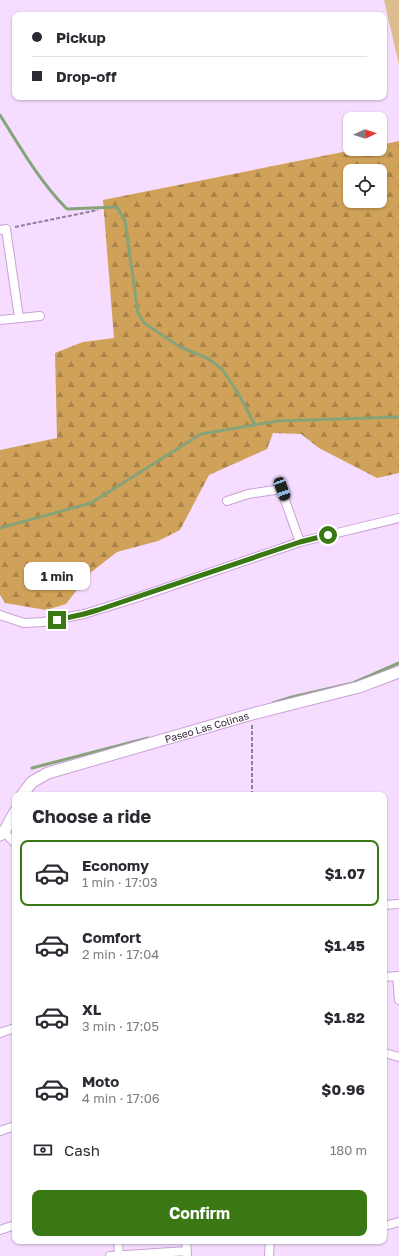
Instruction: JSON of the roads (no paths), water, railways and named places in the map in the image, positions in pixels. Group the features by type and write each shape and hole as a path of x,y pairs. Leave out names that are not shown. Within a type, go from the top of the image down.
{"street":[{"path":"3,229 19,318"},
{"path":"0,320 40,316"},
{"path":"227,501 248,494 282,489 300,542"},
{"path":"0,615 24,623 43,622 84,614 139,597 300,542 399,518"},
{"name":"Paseo Las Colinas","path":"24,792 32,782 48,773 252,714 359,687 399,672"},
{"path":"12,817 2,833 12,841"},
{"path":"387,905 399,904"},
{"path":"387,977 398,976 399,1000"},
{"path":"0,1033 12,1029"},
{"path":"387,1054 399,1057"},
{"path":"0,1131 12,1127"},
{"path":"387,1225 399,1222"},
{"path":"0,1230 12,1226"},
{"path":"117,1244 115,1256 187,1253"},
{"path":"269,1256 270,1244"}],"waterway":[{"path":"0,115 39,176 67,209 117,207 125,221 138,313 144,323 180,347 207,358 222,369 238,393 255,425"},
{"path":"0,528 91,503 201,434 278,421 399,417"},
{"path":"273,703 292,697 353,683 399,663"},
{"path":"32,768 148,738"}]}
